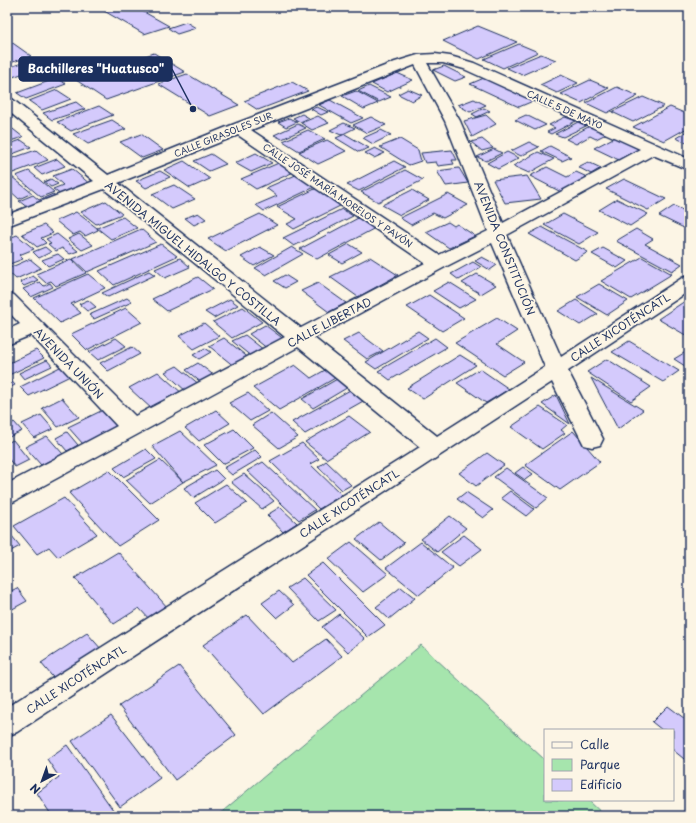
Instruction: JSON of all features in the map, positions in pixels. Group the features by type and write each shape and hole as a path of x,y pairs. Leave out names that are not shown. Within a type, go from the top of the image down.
{"street":[{"name":"CALLE GIRASOLES SUR","path":"7,221 238,128 418,59 429,57 441,58"},
{"name":"CALLE 5 DE MAYO","path":"441,58 469,66 689,165"},
{"name":"AVENIDA CONSTITUCIÓN","path":"418,59 442,98 464,144 498,233 556,369 592,438"},
{"name":"AVENIDA MIGUEL HIDALGO Y COSTILLA","path":"7,102 436,448"},
{"name":"CALLE JOSÉ MARÍA MORELOS Y PAVÓN","path":"238,128 438,263"},
{"name":"CALLE LIBERTAD","path":"7,495 438,263 498,233 652,149"},
{"name":"CALLE XICOTÉNCATL","path":"7,723 436,448 688,283"},
{"name":"AVENIDA UNIÓN","path":"7,300 132,427"},
{"path":"7,338 33,326"}],"green space":[{"path":"421,645 544,759 544,801 589,801 605,816 217,816"}],"building":[{"path":"76,7 99,7 84,12"},
{"path":"135,7 169,26 144,34 99,8"},
{"path":"186,22 196,28 177,34 168,28"},
{"path":"478,26 517,42 479,59 443,41"},
{"path":"7,39 31,56 7,64"},
{"path":"519,44 538,52 503,68 484,59"},
{"path":"154,53 185,72 106,100 76,80"},
{"path":"541,54 556,60 522,75 507,68"},
{"path":"34,59 44,66 7,79 7,68"},
{"path":"444,66 466,77 455,81 433,70"},
{"path":"397,73 413,80 387,92 372,84"},
{"path":"187,74 239,105 210,116 158,84"},
{"path":"561,75 578,83 557,93 540,85"},
{"path":"57,78 66,84 26,99 17,93"},
{"path":"484,78 533,101 519,107 470,84"},
{"path":"590,80 609,88 581,103 561,94"},
{"path":"292,82 308,91 258,110 244,101"},
{"path":"369,86 391,97 379,102 358,91"},
{"path":"617,87 638,96 607,113 586,103"},
{"path":"408,89 422,95 412,101 398,94"},
{"path":"57,90 71,99 42,110 29,101"},
{"path":"356,91 378,103 364,109 342,96"},
{"path":"643,97 664,106 633,122 612,112"},
{"path":"474,99 486,105 470,112 458,105"},
{"path":"330,100 363,118 351,123 319,105"},
{"path":"76,102 85,109 52,120 43,113"},
{"path":"99,106 113,115 71,131 57,122"},
{"path":"317,107 328,112 321,115 311,109"},
{"path":"670,107 689,115 689,127 664,141 633,127"},
{"path":"484,108 490,111 477,117 472,114"},
{"path":"302,114 309,118 300,122 293,118"},
{"path":"486,115 496,124 472,137 464,121"},
{"path":"526,115 546,125 535,130 515,120"},
{"path":"318,116 329,123 312,130 301,123"},
{"path":"371,117 386,125 367,133 353,125"},
{"path":"565,117 576,121 551,134 547,132 555,128 549,125"},
{"path":"289,118 297,122 286,127 278,122"},
{"path":"112,120 126,129 88,144 73,134"},
{"path":"578,122 586,126 563,137 555,134"},
{"path":"344,123 355,128 341,135 330,130"},
{"path":"298,124 306,128 282,139 274,135"},
{"path":"7,126 9,126 23,137 7,142"},
{"path":"590,126 606,134 596,139 590,136 576,144 566,139"},
{"path":"308,130 325,139 299,151 283,141"},
{"path":"381,130 391,135 373,144 363,138"},
{"path":"689,130 689,144 676,138"},
{"path":"141,134 163,150 142,158 120,142"},
{"path":"345,134 369,148 359,152 336,138"},
{"path":"615,137 639,149 619,160 594,148"},
{"path":"400,139 418,150 421,161 409,165 380,147"},
{"path":"482,139 493,148 482,151 471,142"},
{"path":"21,140 31,147 7,156 7,145"},
{"path":"327,140 346,151 318,164 299,152"},
{"path":"529,142 539,147 521,156 511,151"},
{"path":"550,146 571,157 562,161 541,151"},
{"path":"375,148 385,153 374,158 365,153"},
{"path":"494,149 502,153 486,161 477,157"},
{"path":"36,150 48,160 10,174 7,171 7,160"},
{"path":"452,150 457,160 452,160 454,164 438,166 436,162 425,163 421,153"},
{"path":"507,152 519,158 498,169 487,163"},
{"path":"538,152 554,159 529,173 513,166"},
{"path":"256,153 272,163 251,172 235,163"},
{"path":"211,154 226,164 209,171 194,161"},
{"path":"57,159 65,166 42,175 34,168"},
{"path":"184,161 210,179 190,188 164,170"},
{"path":"394,161 405,167 359,191 347,185"},
{"path":"281,162 296,171 256,189 241,179"},
{"path":"588,162 601,168 591,174 578,167"},
{"path":"547,167 567,177 576,172 587,177 561,192 530,176"},
{"path":"459,168 468,183 446,186 437,171"},
{"path":"72,169 90,184 61,195 53,189 63,185 53,176"},
{"path":"405,170 423,180 378,202 361,192"},
{"path":"29,171 54,192 41,197 16,176"},
{"path":"160,171 170,177 146,188 136,181"},
{"path":"298,174 317,186 264,211 256,205 277,196 266,188"},
{"path":"527,176 541,199 505,203 493,180"},
{"path":"12,177 32,193 19,199 7,188 7,179"},
{"path":"51,179 58,184 51,187 44,182"},
{"path":"624,179 666,199 648,210 606,189"},
{"path":"174,185 195,199 172,209 152,194"},
{"path":"317,188 344,204 294,229 287,224 297,219 277,207"},
{"path":"412,190 429,200 400,215 382,205"},
{"path":"53,194 57,197 28,208 19,201 33,195 39,200"},
{"path":"448,194 468,205 443,218 433,213 411,225 400,218"},
{"path":"617,199 648,214 630,226 599,210"},
{"path":"106,201 122,214 96,224 81,212"},
{"path":"674,206 689,213 689,225 684,228 659,216"},
{"path":"342,209 353,216 294,246 283,238"},
{"path":"76,212 98,230 85,236 80,232 73,235 56,221"},
{"path":"198,213 206,219 194,225 185,218"},
{"path":"260,214 277,225 226,251 208,239"},
{"path":"563,214 598,232 579,244 544,225"},
{"path":"123,217 137,228 111,239 97,228"},
{"path":"360,217 377,227 317,259 300,249"},
{"path":"448,222 454,226 457,224 475,236 449,248 426,232"},
{"path":"44,225 53,233 41,238 46,243 37,247 22,234"},
{"path":"542,227 588,252 575,260 529,234"},
{"path":"141,229 156,242 87,272 73,259"},
{"path":"636,229 653,239 645,244 682,264 672,271 616,241"},
{"path":"57,234 78,251 70,254 62,248 56,251 48,244 51,243 46,239"},
{"path":"79,234 93,245 82,250 68,239"},
{"path":"17,235 34,249 19,255 23,259 7,265 7,239"},
{"path":"161,244 177,256 114,285 99,271"},
{"path":"349,244 362,252 342,263 329,255"},
{"path":"45,247 51,252 39,258 33,252"},
{"path":"260,247 274,255 254,266 241,257"},
{"path":"292,247 303,254 266,275 255,268"},
{"path":"603,248 627,261 617,268 592,254"},
{"path":"58,254 64,259 48,266 42,260"},
{"path":"370,257 398,275 358,297 330,277"},
{"path":"482,257 497,265 490,270 475,261"},
{"path":"642,257 672,274 631,299 601,281"},
{"path":"180,258 190,267 165,278 155,269"},
{"path":"30,259 41,268 16,279 7,271 7,269"},
{"path":"71,259 86,273 56,286 51,281 46,283 36,274"},
{"path":"473,262 481,267 459,280 451,274"},
{"path":"149,271 155,275 108,297 102,293"},
{"path":"88,274 105,288 71,304 81,313 60,323 34,298"},
{"path":"477,274 496,285 481,294 462,283"},
{"path":"285,275 296,282 285,288 274,281"},
{"path":"33,276 38,280 24,286 20,282"},
{"path":"198,277 213,289 167,311 152,299"},
{"path":"40,282 44,286 50,283 53,287 31,297 23,289"},
{"path":"449,282 476,299 459,308 433,291"},
{"path":"318,283 346,303 329,312 301,291"},
{"path":"599,284 628,301 607,315 577,297"},
{"path":"429,295 464,318 442,331 407,307"},
{"path":"127,298 132,302 94,319 89,315"},
{"path":"230,299 238,305 214,318 205,312"},
{"path":"689,299 689,337 658,319"},
{"path":"88,300 96,307 87,311 79,304"},
{"path":"576,300 598,314 580,325 558,311"},
{"path":"243,307 262,322 232,338 213,322"},
{"path":"126,308 142,322 87,350 71,334"},
{"path":"497,318 517,331 497,344 524,362 503,375 455,343"},
{"path":"204,323 219,336 194,349 179,336"},
{"path":"265,325 285,340 268,349 249,334"},
{"path":"418,331 428,338 376,369 366,362"},
{"path":"359,333 383,351 367,359 343,341"},
{"path":"245,335 264,350 252,357 232,341"},
{"path":"116,338 126,346 98,360 89,352"},
{"path":"224,338 250,359 235,367 209,346"},
{"path":"435,338 447,347 390,380 378,371"},
{"path":"629,341 679,371 663,382 612,352"},
{"path":"132,347 140,354 108,371 100,363"},
{"path":"205,348 211,352 199,359 193,355"},
{"path":"36,350 44,358 9,375 7,372 7,364"},
{"path":"689,350 689,364 685,366 674,359"},
{"path":"460,355 476,365 423,399 407,388"},
{"path":"607,359 651,387 631,401 587,372"},
{"path":"47,360 52,366 24,379 19,373"},
{"path":"198,363 216,377 203,384 186,370"},
{"path":"295,365 311,378 327,369 337,377 279,410 253,388"},
{"path":"177,366 200,385 188,393 165,372"},
{"path":"60,367 70,376 29,396 20,387"},
{"path":"480,369 509,389 486,403 457,383"},
{"path":"158,372 183,394 153,410 129,388"},
{"path":"7,376 15,385 7,389"},
{"path":"339,378 350,386 313,408 302,399"},
{"path":"591,378 643,410 618,429"},
{"path":"352,389 365,400 305,434 292,422"},
{"path":"248,393 268,411 250,421 229,403"},
{"path":"556,395 570,424 542,404"},
{"path":"62,398 79,417 58,427 42,408"},
{"path":"540,407 567,425 561,430 565,433 542,449 511,427"},
{"path":"103,410 118,427 83,444 68,427"},
{"path":"216,410 230,423 199,441 185,428"},
{"path":"271,413 298,437 279,448 252,425"},
{"path":"41,415 53,429 34,438 22,424"},
{"path":"349,416 370,432 326,459 305,442"},
{"path":"14,422 22,431 7,438 7,426"},
{"path":"234,429 253,448 223,464 204,445"},
{"path":"180,431 216,465 183,482 152,446"},
{"path":"573,431 600,462 560,490 525,465"},
{"path":"67,432 78,445 67,451 56,438"},
{"path":"47,436 63,454 41,465 25,447"},
{"path":"13,440 29,460 15,467 7,457 7,443"},
{"path":"302,443 319,459 310,464 342,495 319,509 270,461"},
{"path":"146,449 156,459 123,477 114,468"},
{"path":"255,450 262,457 232,475 224,468"},
{"path":"487,453 504,465 476,486 459,473"},
{"path":"160,460 183,482 150,503 126,480"},
{"path":"326,461 351,485 342,490 318,467"},
{"path":"263,462 315,510 299,520 247,471"},
{"path":"523,467 533,474 525,480 515,473"},
{"path":"506,468 548,498 536,508 494,477"},
{"path":"109,470 159,520 118,546 69,493"},
{"path":"215,470 224,479 193,498 184,488"},
{"path":"244,474 274,501 262,509 231,482"},
{"path":"226,484 247,503 215,523 195,503"},
{"path":"510,491 534,509 526,516 501,498"},
{"path":"466,492 493,510 483,518 457,499"},
{"path":"64,498 97,534 58,557 49,547 37,554 14,526"},
{"path":"280,507 297,523 283,532 267,515"},
{"path":"450,516 466,528 437,552 421,539"},
{"path":"379,522 404,543 381,560 356,539"},
{"path":"7,530 20,546 7,553"},
{"path":"464,535 482,549 459,566 441,552"},
{"path":"351,542 388,574 363,592 328,559"},
{"path":"421,542 453,568 419,595 386,568"},
{"path":"118,552 168,608 150,620 139,608 114,624 75,578"},
{"path":"323,563 385,625 368,637 306,575"},
{"path":"303,578 336,610 319,621 287,588"},
{"path":"401,587 415,598 389,619 376,607"},
{"path":"17,588 27,601 7,612 7,593"},
{"path":"279,591 294,605 277,618 262,603"},
{"path":"339,614 365,639 348,652 322,627"},
{"path":"247,615 292,663 326,639 342,656 264,714 203,645"},
{"path":"87,633 102,650 56,681 41,663"},
{"path":"179,666 236,735 175,780 119,706"},
{"path":"668,706 689,722 689,763 674,751 674,729 661,729 652,722"},
{"path":"111,715 160,778 120,807 72,741"},
{"path":"67,745 116,814 113,816 52,816 37,793 59,777 47,759"}],"place":[{"name":"Bachilleres \"Huatusco\"","path":"193,109"}]}
